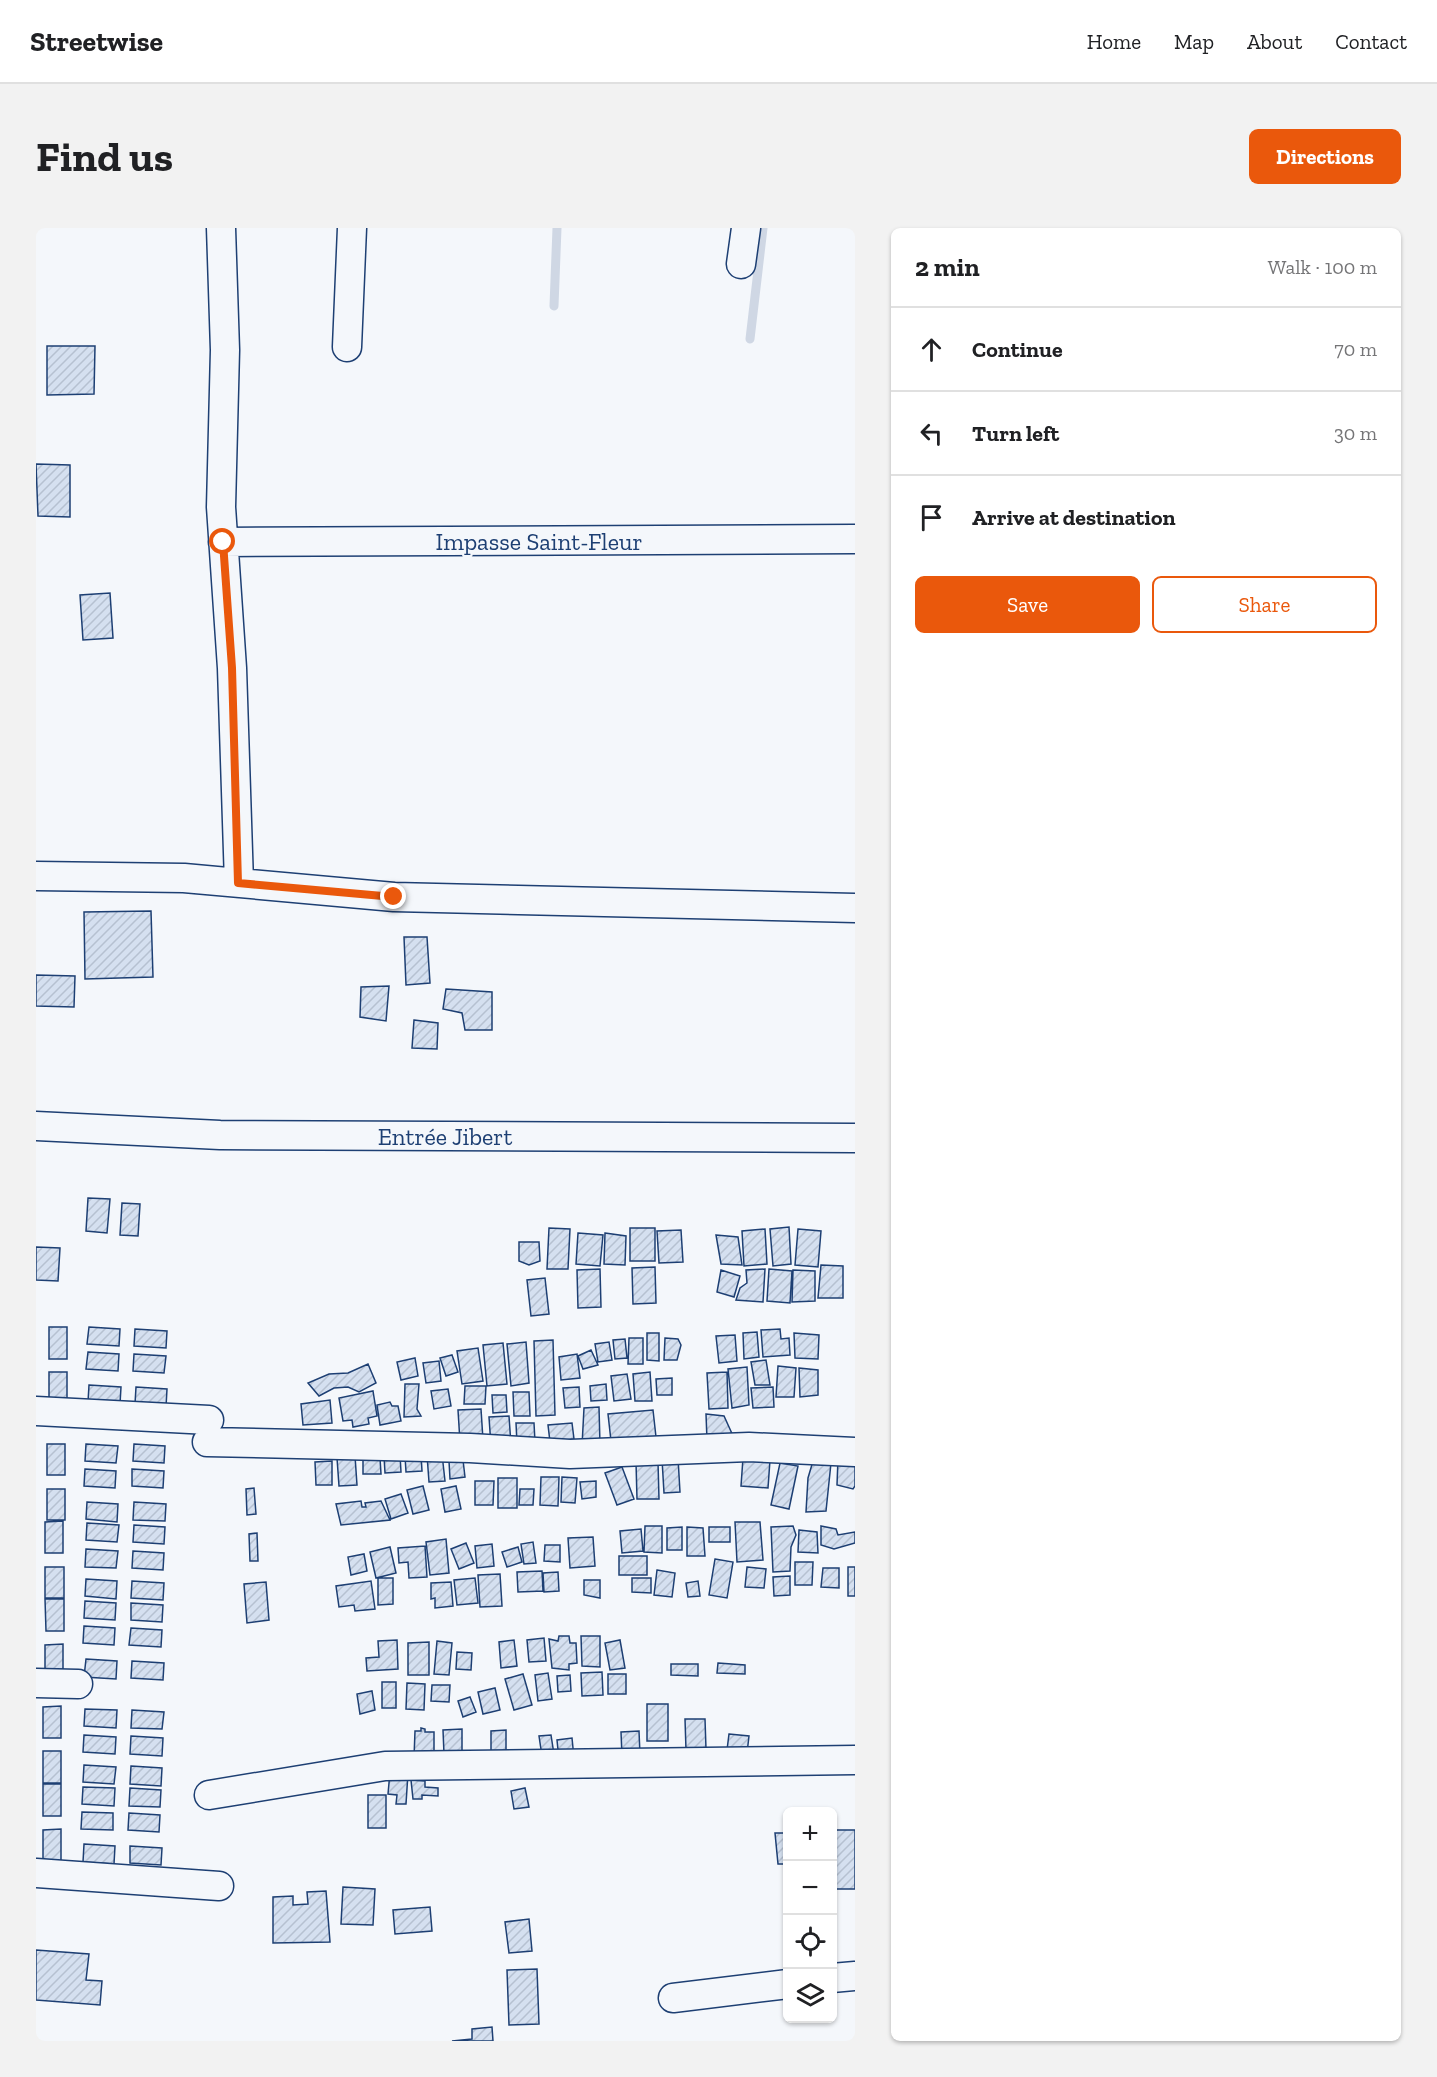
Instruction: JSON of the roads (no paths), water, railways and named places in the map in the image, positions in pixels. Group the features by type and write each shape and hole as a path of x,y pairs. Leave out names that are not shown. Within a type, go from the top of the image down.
{"street":[{"path":"221,228 225,350 221,507 232,668 238,883"},
{"path":"347,347 352,228"},
{"path":"741,264 746,228"},
{"name":"Impasse Saint-Fleur","path":"223,542 855,539"},
{"path":"36,876 184,878 394,897 855,908"},
{"name":"Entrée Jibert","path":"36,1126 219,1135 855,1138"},
{"path":"36,1411 208,1431 570,1454 749,1447 855,1452"},
{"path":"36,1683 78,1684"},
{"path":"209,1795 385,1766 855,1760"},
{"path":"36,1873 219,1886"},
{"path":"837,1978 855,1976"},
{"path":"672,1998 783,1985"}],"waterway":[{"path":"554,306 557,228"},
{"path":"750,339 763,228"}]}
